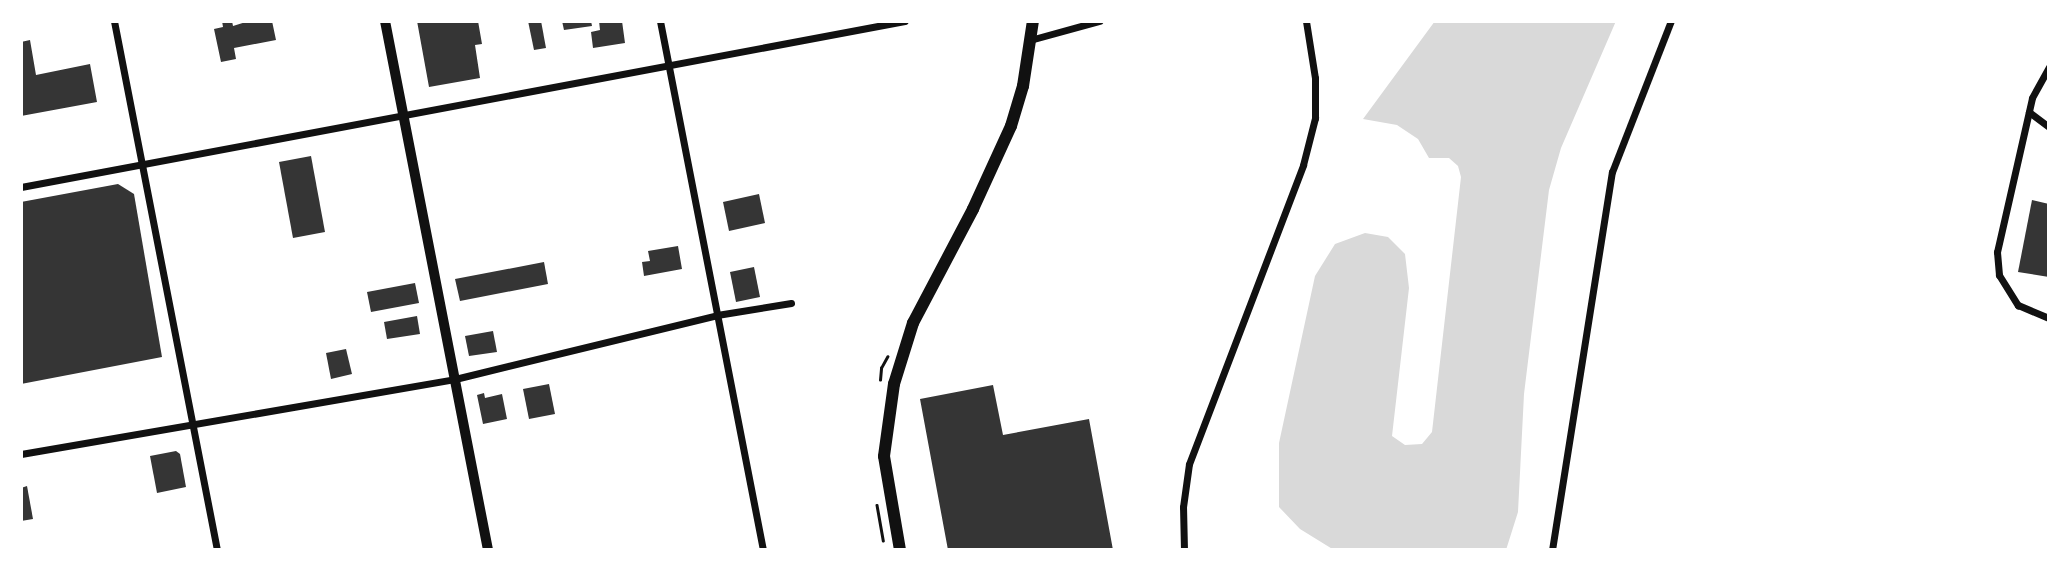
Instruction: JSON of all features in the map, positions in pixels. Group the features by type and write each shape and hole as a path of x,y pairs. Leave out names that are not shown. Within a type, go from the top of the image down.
{"main road":[{"path":"900,550 884,456 894,384 914,323 973,209 1011,126 1023,86 1033,21"}],"street":[{"path":"114,21 144,164 217,550"},
{"path":"385,21 488,550"},
{"path":"660,21 762,550"},
{"path":"21,187 905,21"},
{"path":"1030,40 1099,21"},
{"path":"1184,550 1183,507 1189,464 1303,165 1315,118 1315,78 1306,21"},
{"path":"1552,550 1612,172 1671,21"},
{"path":"2049,67 2032,98 1997,252 1999,275 2018,305 2049,318"},
{"path":"2029,112 2049,127"},
{"path":"21,454 192,422 455,379 717,315 791,303"}],"shaded area":[{"path":"1435,21 1616,21 1561,148 1549,190 1524,394 1518,512 1506,550 1334,550 1300,529 1279,507 1279,443 1315,276 1335,244 1365,233 1388,237 1405,254 1409,288 1392,436 1405,445 1422,444 1432,432 1461,177 1458,166 1449,158 1429,158 1418,139 1397,125 1363,119"}],"building":[{"path":"222,21 232,21 233,26 249,21 272,21 276,40 234,48 236,59 221,62 214,29 223,27"},
{"path":"417,21 478,21 482,44 475,45 480,78 429,87"},
{"path":"528,21 541,21 546,48 534,50"},
{"path":"562,21 591,21 592,26 564,30"},
{"path":"599,21 622,21 625,43 593,48 591,32 600,30"},
{"path":"30,40 36,75 90,64 97,102 21,116 21,42"},
{"path":"311,156 325,232 293,238 279,162"},
{"path":"118,184 134,194 162,357 21,384 21,202"},
{"path":"759,194 765,223 729,231 723,202"},
{"path":"2032,200 2049,204 2049,277 2018,272"},
{"path":"678,246 682,269 644,276 642,262 650,261 648,251"},
{"path":"544,262 548,284 460,301 455,279"},
{"path":"754,267 760,297 736,302 730,272"},
{"path":"415,283 419,303 371,312 367,292"},
{"path":"417,316 420,334 387,339 384,322"},
{"path":"493,331 497,352 469,356 465,336"},
{"path":"346,349 352,374 331,379 326,353"},
{"path":"549,384 555,414 529,419 523,389"},
{"path":"993,385 1003,435 1089,419 1113,550 948,550 920,399"},
{"path":"484,393 485,398 502,394 507,419 483,424 477,395"},
{"path":"176,451 180,454 186,487 157,493 150,456"},
{"path":"27,486 33,519 21,521 21,488"}]}
